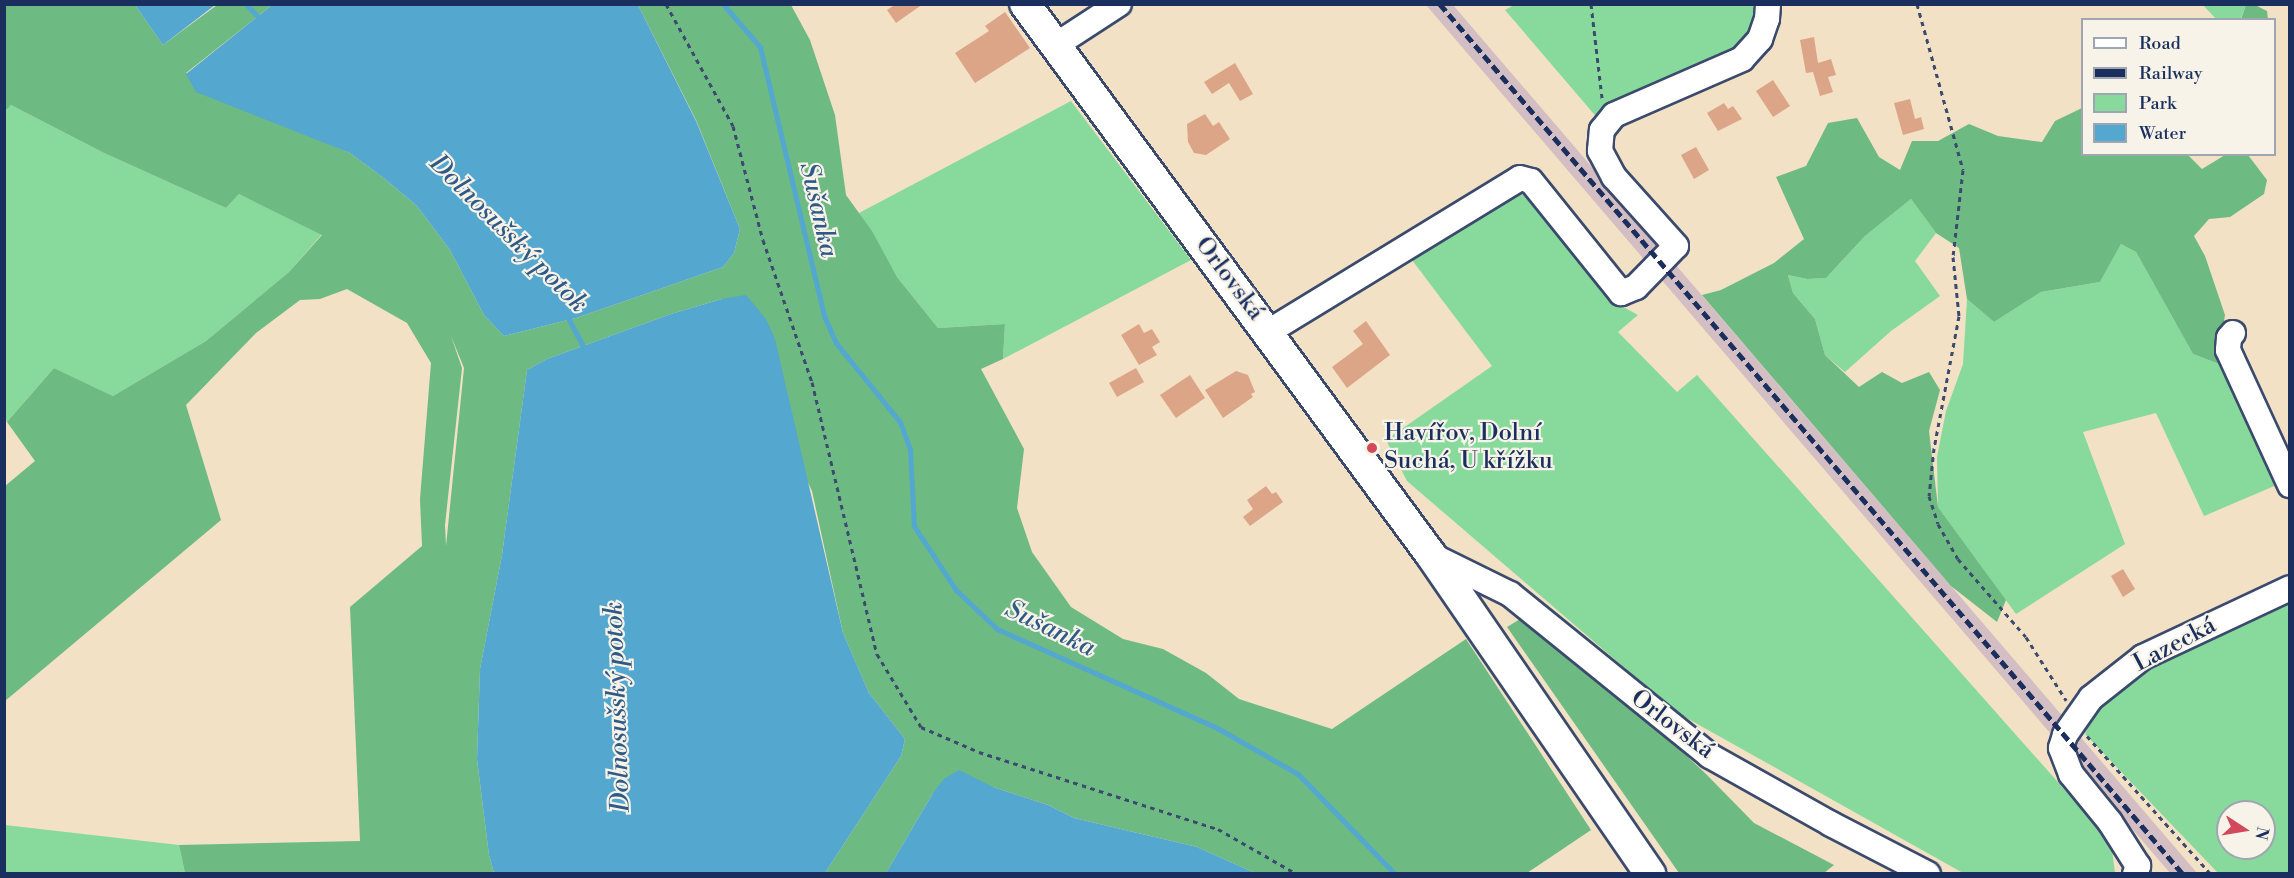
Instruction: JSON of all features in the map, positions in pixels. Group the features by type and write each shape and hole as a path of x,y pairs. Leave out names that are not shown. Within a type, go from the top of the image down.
{"main road":[{"name":"Orlovská","path":"1025,4 1431,555 1650,873"}],"street":[{"path":"1056,45 1119,4"},
{"path":"1268,332 1520,178 1531,181 1621,293 1636,287 1677,246 1614,177 1600,151 1602,130 1614,115 1742,59 1760,39 1767,19 1768,4"},
{"path":"2233,333 2229,338 2228,350 2289,485"},
{"name":"Orlovská","path":"1431,555 1510,594 1710,756 1832,824 1928,873"},
{"name":"Lazecká","path":"2135,873 2138,866 2110,822 2072,774 2061,748 2065,735 2091,698 2143,657 2289,588"}],"path":[{"path":"666,4 733,126 763,240 812,382 877,654 921,727 979,752 1218,829 1297,873"},
{"path":"1591,4 1606,126"},
{"path":"1917,4 1963,170 1953,257 1959,316 1934,448 1929,496 1938,524 1958,559 2026,637 2078,718 2085,734 2211,873"}],"shaded area":[{"path":"1426,5 1453,5 2197,873 2170,873"}],"green space":[{"path":"1516,4 1762,5 1761,20 1735,58 1599,120 1505,10"},
{"path":"5,5 135,5 163,45 217,5 272,5 186,73 291,128 350,153 385,179 417,206 450,250 484,315 504,336 576,318 723,267 734,253 740,229 696,120 638,5 791,5 810,40 835,115 846,195 872,231 897,277 938,328 1005,324 1003,359 981,369 1024,449 1017,508 1032,552 1071,607 1123,639 1163,649 1206,673 1239,699 1332,729 1466,639 1591,830 1527,873 1255,873 1197,847 1074,818 1048,805 993,787 933,793 886,873 825,873 901,756 905,739 869,693 843,633 812,491 722,299 671,314 547,359 527,370 502,555 480,669 477,759 489,855 494,873 185,873 179,845 360,841 350,607 422,546 420,499 431,363 407,323 347,289 320,299 300,300 256,333 186,405 221,520 5,701 5,486 35,461 7,422 54,368 113,396 206,341 289,272 322,235 239,194 226,208 104,153 11,105 5,111","holes":["451,336 464,368 446,546 445,525 462,368"]},
{"path":"2203,5 2246,5 2241,18 2215,18"},
{"path":"2246,5 2255,5 2267,11 2268,18 2241,18"},
{"path":"1071,101 1191,260 1003,359 1005,324 938,328 897,277 859,213"},
{"path":"11,105 104,153 226,208 239,194 322,234 289,272 206,341 113,396 54,368 7,422 5,419 4,111"},
{"path":"2081,108 2081,156 2189,156 2202,169 2223,156 2249,156 2267,180 2264,194 2230,217 2209,219 2194,236 2205,256 2225,315 2220,347 2227,367 2193,354 2136,252 2121,244 2100,282 2041,292 1994,322 1967,299 1959,248 1936,233 1911,199 1865,236 1826,278 1807,279 1788,275 1793,293 1815,319 1825,355 1859,387 1882,372 1902,383 1929,372 1940,390 1929,431 1938,507 2006,600 1997,622 1951,586 1702,295 1721,290 1774,263 1804,239 1776,177 1806,166 1828,123 1857,118 1879,157 1900,170 1912,141 1938,141 1969,124 1998,136 2042,142 2055,121"},
{"path":"1508,191 1534,192 1587,250 1607,298 1638,315 1618,332 1677,392 1697,375 2111,842 2115,873 1963,873 1676,712 1407,481 1386,440 1492,366 1412,260 1416,253"},
{"path":"1911,199 1936,233 1915,261 1940,296 1891,331 1845,372 1825,355 1815,319 1793,293 1788,275 1807,279 1826,278 1865,236"},
{"path":"2121,244 2136,252 2193,354 2227,367 2279,484 2204,516 2156,413 2083,432 2125,544 2016,614 1938,507 1937,457 1946,411 1963,364 1967,299 1994,322 2041,292 2100,282"},
{"path":"2289,597 2289,873 2218,873 2085,734 2097,704 2147,665"},
{"path":"1532,612 1706,774 1754,823 1834,865 1824,873 1679,873 1507,627"},
{"path":"5,825 179,845 185,873 5,874"}],"water":[{"path":"135,5 215,5 163,45"},
{"path":"272,5 638,5 696,121 740,229 734,253 723,267 576,318 504,336 484,315 450,250 417,206 385,179 350,153 196,92 186,74"},
{"path":"746,295 766,319 775,339 843,633 869,693 905,739 901,756 825,873 494,873 489,855 477,759 480,669 502,555 527,370 547,359 671,314 722,299"},
{"path":"959,770 993,787 1048,805 1074,818 1197,847 1255,873 886,873 933,793 944,779"}],"building":[{"path":"896,4 923,4 896,23 887,10"},
{"path":"1005,12 1030,48 975,83 955,53 989,31 985,26"},
{"path":"1814,37 1818,63 1831,59 1836,75 1828,77 1833,92 1820,96 1813,72 1806,73 1800,40"},
{"path":"1235,63 1253,94 1240,101 1229,83 1212,94 1204,82"},
{"path":"1773,80 1790,106 1773,117 1756,91"},
{"path":"1910,99 1915,119 1921,117 1924,129 1903,135 1894,103"},
{"path":"1724,103 1728,109 1733,106 1742,119 1718,131 1707,113"},
{"path":"1205,114 1213,126 1219,122 1230,139 1206,155 1194,153 1188,142 1187,124"},
{"path":"1696,147 1709,170 1694,179 1681,155"},
{"path":"1366,321 1390,355 1347,388 1332,367 1363,344 1353,331"},
{"path":"1139,324 1144,333 1152,329 1160,342 1152,347 1157,355 1139,365 1121,335"},
{"path":"1136,368 1144,382 1117,397 1109,383"},
{"path":"1236,371 1248,375 1255,392 1251,394 1253,397 1223,418 1205,390"},
{"path":"1190,375 1205,398 1176,418 1160,395"},
{"path":"1266,486 1272,494 1276,492 1283,502 1250,526 1243,517 1253,509 1247,500"},
{"path":"2123,569 2135,589 2123,597 2111,576"}],"waterway":[{"name":"Dolnosušský potok","path":"246,4 261,20"},
{"name":"Sušanka","path":"723,4 760,47 824,316 836,343 900,422 910,450 914,526 956,590 997,629 1219,729 1298,774 1395,874"},
{"name":"Dolnosušský potok","path":"566,314 585,350"}],"railway":[{"path":"1440,4 2183,874"}],"place":[{"name":"Havířov, Dolní Suchá, U křížku","path":"1372,448"}]}
